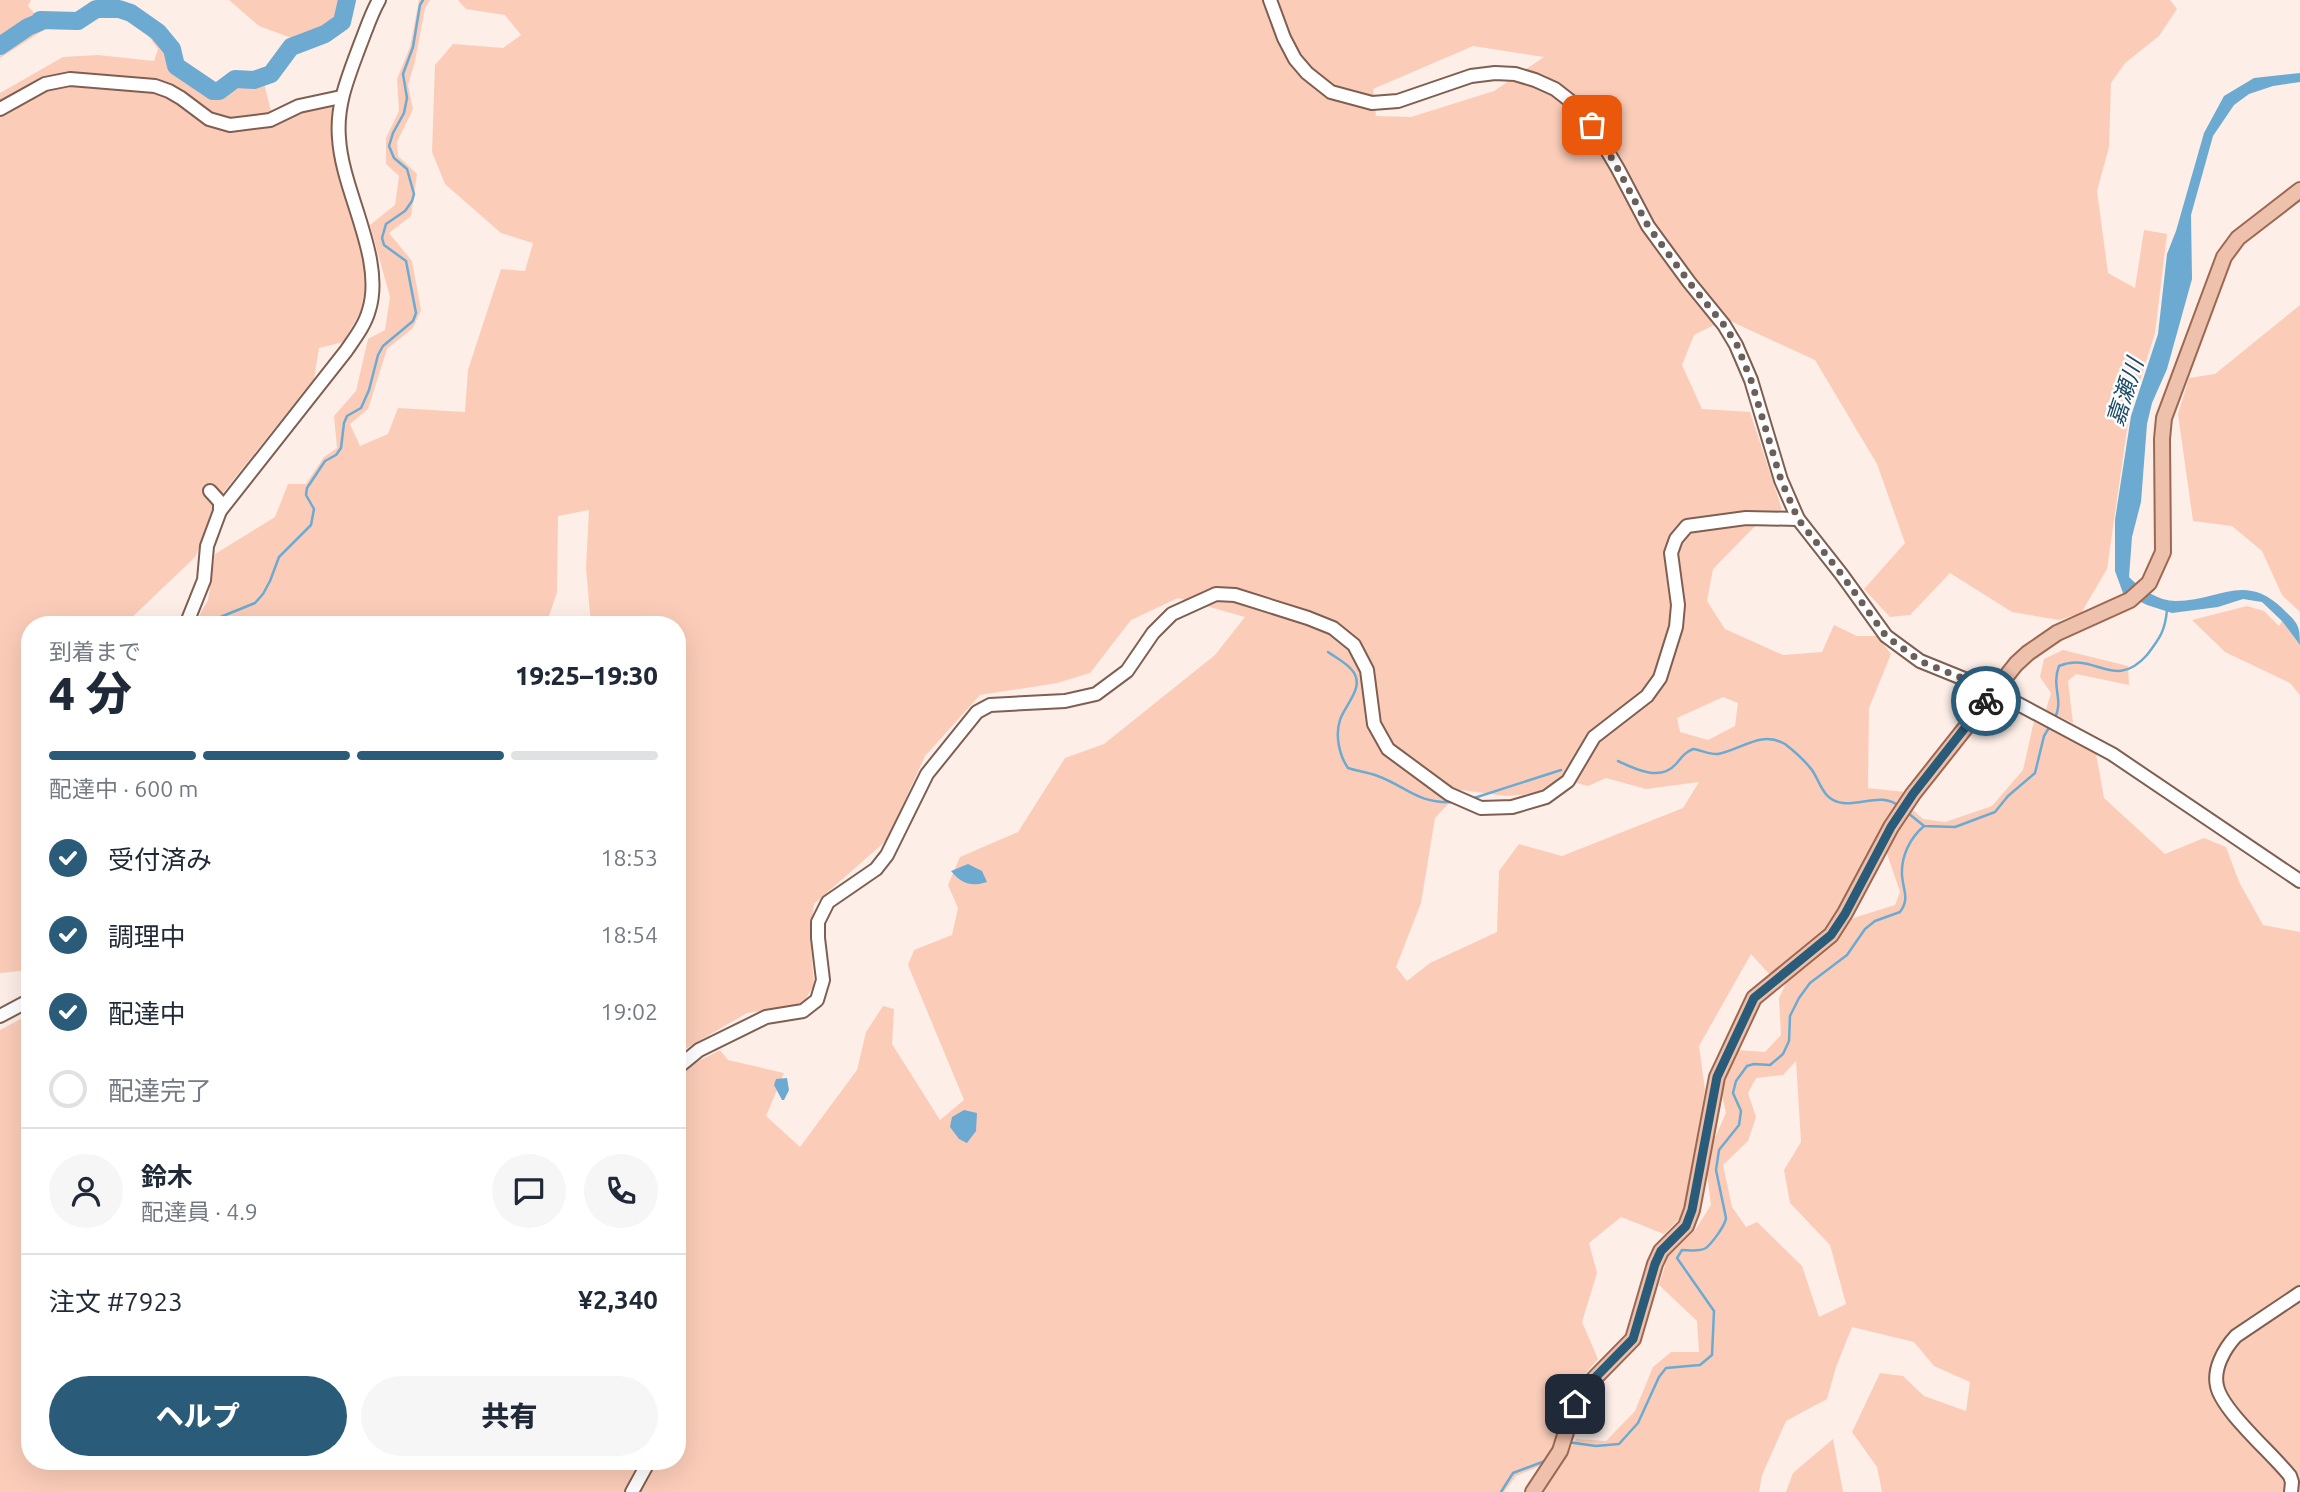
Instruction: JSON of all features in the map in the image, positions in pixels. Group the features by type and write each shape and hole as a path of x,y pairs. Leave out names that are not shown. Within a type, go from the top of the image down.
{"main road":[{"path":"1533,1492 1560,1451 1581,1392 1633,1339 1661,1251 1686,1226 1692,1210 1717,1077 1754,998 1831,935 1891,827 1913,794 1994,691 2028,653 2057,633 2130,600 2149,583 2163,552 2164,418 2213,284 2224,257 2238,238 2300,190"}],"street":[{"path":"190,616 204,580 207,546 220,511 346,351 369,312 373,293 372,268 342,164 338,138 341,97 379,0"},
{"path":"1270,0 1284,38 1295,58 1307,73 1331,92 1372,103 1398,101 1471,76 1515,74 1555,89 1578,107 1618,169 1648,226 1737,345 1751,380 1781,480 1798,519 1892,641 1920,661 1994,691 2112,754 2300,881"},
{"path":"0,109 45,84 70,79 155,86 181,98 209,120 230,125 270,120 299,106 341,97"},
{"path":"210,491 220,502 220,511"},
{"path":"686,1061 699,1051 766,1017 803,1011 817,1000 823,980 818,922 828,902 876,869 887,855 927,774 977,712 990,705 1065,701 1096,694 1127,671 1153,632 1172,614 1216,594 1235,595 1333,628 1354,645 1367,670 1374,724 1388,749 1449,794 1481,808 1512,807 1546,797 1568,781 1594,737 1647,696 1660,678 1676,627 1678,605 1671,553 1675,539 1687,526 1746,518 1798,519"},
{"path":"0,1016 21,1005"},
{"path":"2291,1492 2290,1476 2230,1409 2221,1396 2216,1380 2221,1358 2235,1336 2300,1293"},
{"path":"632,1492 644,1470"}],"shaded area":[{"path":"0,0 31,0 28,6 40,20 78,18 93,3 128,6 174,42 178,62 215,87 231,76 261,72 271,111 297,100 336,93 333,107 335,155 368,271 361,311 343,342 319,348 314,379 214,504 196,556 133,616 21,616 21,971 0,973 0,93 63,57 98,55 154,61 158,49 140,25 109,13 86,26 47,28 0,58"},
{"path":"229,0 350,0 346,25 301,49 289,37 259,26"},
{"path":"419,0 430,0 425,8 408,85 413,109 397,142 398,156 417,174 411,216 389,233 412,261 421,310 413,328 387,349 368,409 350,424 360,446 388,434 398,408 465,412 468,370 501,269 525,271 533,243 501,233 445,184 432,152 435,65 453,44 503,48 521,35 505,15 466,9 458,0 2170,0 2177,9 2159,36 2125,63 2111,83 2109,147 2097,191 2108,273 2135,288 2144,230 2167,234 2155,333 2129,416 2107,569 2081,613 2059,620 2012,612 1950,573 1910,615 1890,617 1864,589 1905,543 1877,464 1815,360 1726,319 1694,335 1682,365 1702,409 1750,412 1782,509 1757,524 1713,569 1707,601 1725,629 1783,655 1822,652 1834,625 1857,636 1877,636 1891,654 1869,708 1868,788 1905,792 1830,926 1770,975 1751,954 1699,1046 1705,1090 1685,1213 1664,1234 1621,1217 1589,1243 1597,1273 1582,1322 1598,1359 1572,1389 1560,1438 1547,1463 1516,1476 1504,1492 0,1492 0,1030 21,1019 21,1470 686,1470 686,1067 720,1050 728,1060 784,1073 766,1116 800,1147 857,1070 866,1032 883,1006 894,1009 892,1044 940,1120 964,1100 908,965 914,950 952,935 958,908 948,885 960,857 1018,832 1065,758 1104,744 1215,655 1245,617 1178,598 1131,620 1090,673 1057,683 980,695 925,756 887,840 814,904 810,934 814,985 802,1005 747,1013 686,1048 686,616 590,616 586,568 589,510 558,516 557,592 549,616 199,616 208,600 215,554 275,517 288,484 306,484 324,457 337,448 334,416 356,391 368,339 385,330 390,297 370,225 395,205 399,176 386,164 386,138 399,111 397,79 410,47","holes":["1473,46 1544,57 1494,91 1411,117 1376,116 1373,89","1723,697 1738,703 1735,726 1708,740 1680,732 1677,718","1606,778 1646,789 1699,782 1683,808 1562,856 1519,844 1499,871 1497,932 1430,963 1407,981 1396,967 1421,903 1435,818 1461,790 1506,796 1534,794 1561,779 1588,786"]},
{"path":"2300,305 2300,612 2282,595 2262,551 2232,526 2193,521 2178,414 2189,378 2215,374"},
{"path":"2247,606 2264,611 2279,626 2282,621 2300,645 2300,695 2290,683 2225,652 2192,620"},
{"path":"2063,650 2128,666 2129,685 2076,674 2068,681 2073,723 2046,710 2051,693 2040,677 2044,659"},
{"path":"2034,721 2067,736 2096,753 2104,798 2165,854 2204,838 2226,847 2239,882 2263,925 2300,932 2300,1492 1882,1492 1877,1467 1852,1432 1880,1373 1903,1376 1924,1396 1966,1411 1970,1382 1934,1366 1914,1342 1852,1327 1827,1399 1786,1421 1762,1475 1759,1492 1544,1492 1576,1439 1606,1441 1635,1411 1653,1367 1671,1352 1699,1352 1697,1321 1659,1285 1668,1256 1695,1230 1711,1205 1707,1173 1713,1142 1726,1113 1721,1091 1737,1050 1765,1052 1781,1035 1779,998 1788,979 1836,940 1850,919 1895,905 1900,892 1886,851 1911,808 1923,819 1945,822 1992,806 2023,770","holes":["1796,1061 1801,1142 1784,1170 1790,1203 1830,1245 1846,1304 1819,1317 1802,1266 1757,1222 1746,1227 1732,1207 1723,1165 1748,1141 1756,1117 1748,1093 1756,1078 1783,1075"]},
{"path":"1833,1439 1843,1492 1786,1492 1793,1473"}],"water":[{"path":"2300,73 2300,82 2273,86 2249,94 2234,105 2213,136 2191,215 2192,279 2167,369 2152,403 2147,424 2141,502 2132,537 2129,577 2150,594 2169,600 2191,600 2243,590 2268,597 2294,620 2300,645 2282,621 2262,602 2243,599 2218,607 2172,613 2123,593 2115,571 2115,520 2131,416 2158,334 2167,254 2204,133 2224,96 2254,78"},
{"path":"968,864 982,871 987,882 967,883 951,871"},
{"path":"787,1078 789,1090 782,1100 774,1085 776,1079"},
{"path":"964,1110 977,1113 976,1131 967,1143 959,1139 950,1127 952,1117"}],"waterway":[{"path":"0,46 40,20 78,21 96,9 119,9 131,13 158,32 172,49 176,66 213,91 219,91 235,79 254,80 271,74 291,47 325,34 342,22 347,0"},
{"path":"223,616 255,603 270,581 279,557 311,525 314,509 306,495 307,488 325,461 336,455 341,448 344,423 347,416 361,408 383,346 413,321 416,313 406,261 384,245 382,238 386,224 405,211 414,194 407,169 394,158 389,146 404,113 407,98 403,74 413,47 423,0"},
{"path":"2055,718 2059,666 2083,663 2114,671 2135,665 2159,639 2167,610"},
{"path":"1328,652 1349,666 1357,682 1340,720 1338,732 1340,751 1348,768 1386,779 1430,800 1454,802"},
{"path":"1908,813 1924,826 1955,827 1995,812 2008,796 2035,773 2044,736 2050,726"},
{"path":"1618,761 1647,772 1663,772 1693,749 1718,754 1759,740 1776,740 1785,744 1806,763 1823,791 1836,802 1887,800 1900,807"},
{"path":"1471,799 1561,770"},
{"path":"1567,1442 1596,1446 1619,1444 1638,1423 1659,1377 1666,1368 1700,1365 1712,1355 1714,1311 1677,1258 1682,1250 1706,1248 1725,1221 1716,1170 1719,1150 1739,1125 1741,1111 1733,1093 1736,1081 1747,1066 1770,1065 1783,1054 1789,1041 1790,1016 1810,983 1847,955 1865,929 1875,921 1900,912 1905,899 1902,875 1905,854 1924,826"},
{"path":"1501,1492 1513,1473 1545,1461"}],"way so far":[{"path":"1592,125 1648,226 1737,345 1751,380 1768,443 1798,519 1886,636 1920,661 1994,691 1986,701"}],"route":[{"path":"1575,1404 1581,1392 1633,1339 1661,1251 1686,1226 1692,1210 1717,1077 1754,998 1831,935 1891,827 1913,794 1986,701"}],"water label":[{"name":"嘉瀬川","path":"2125,392"}]}
